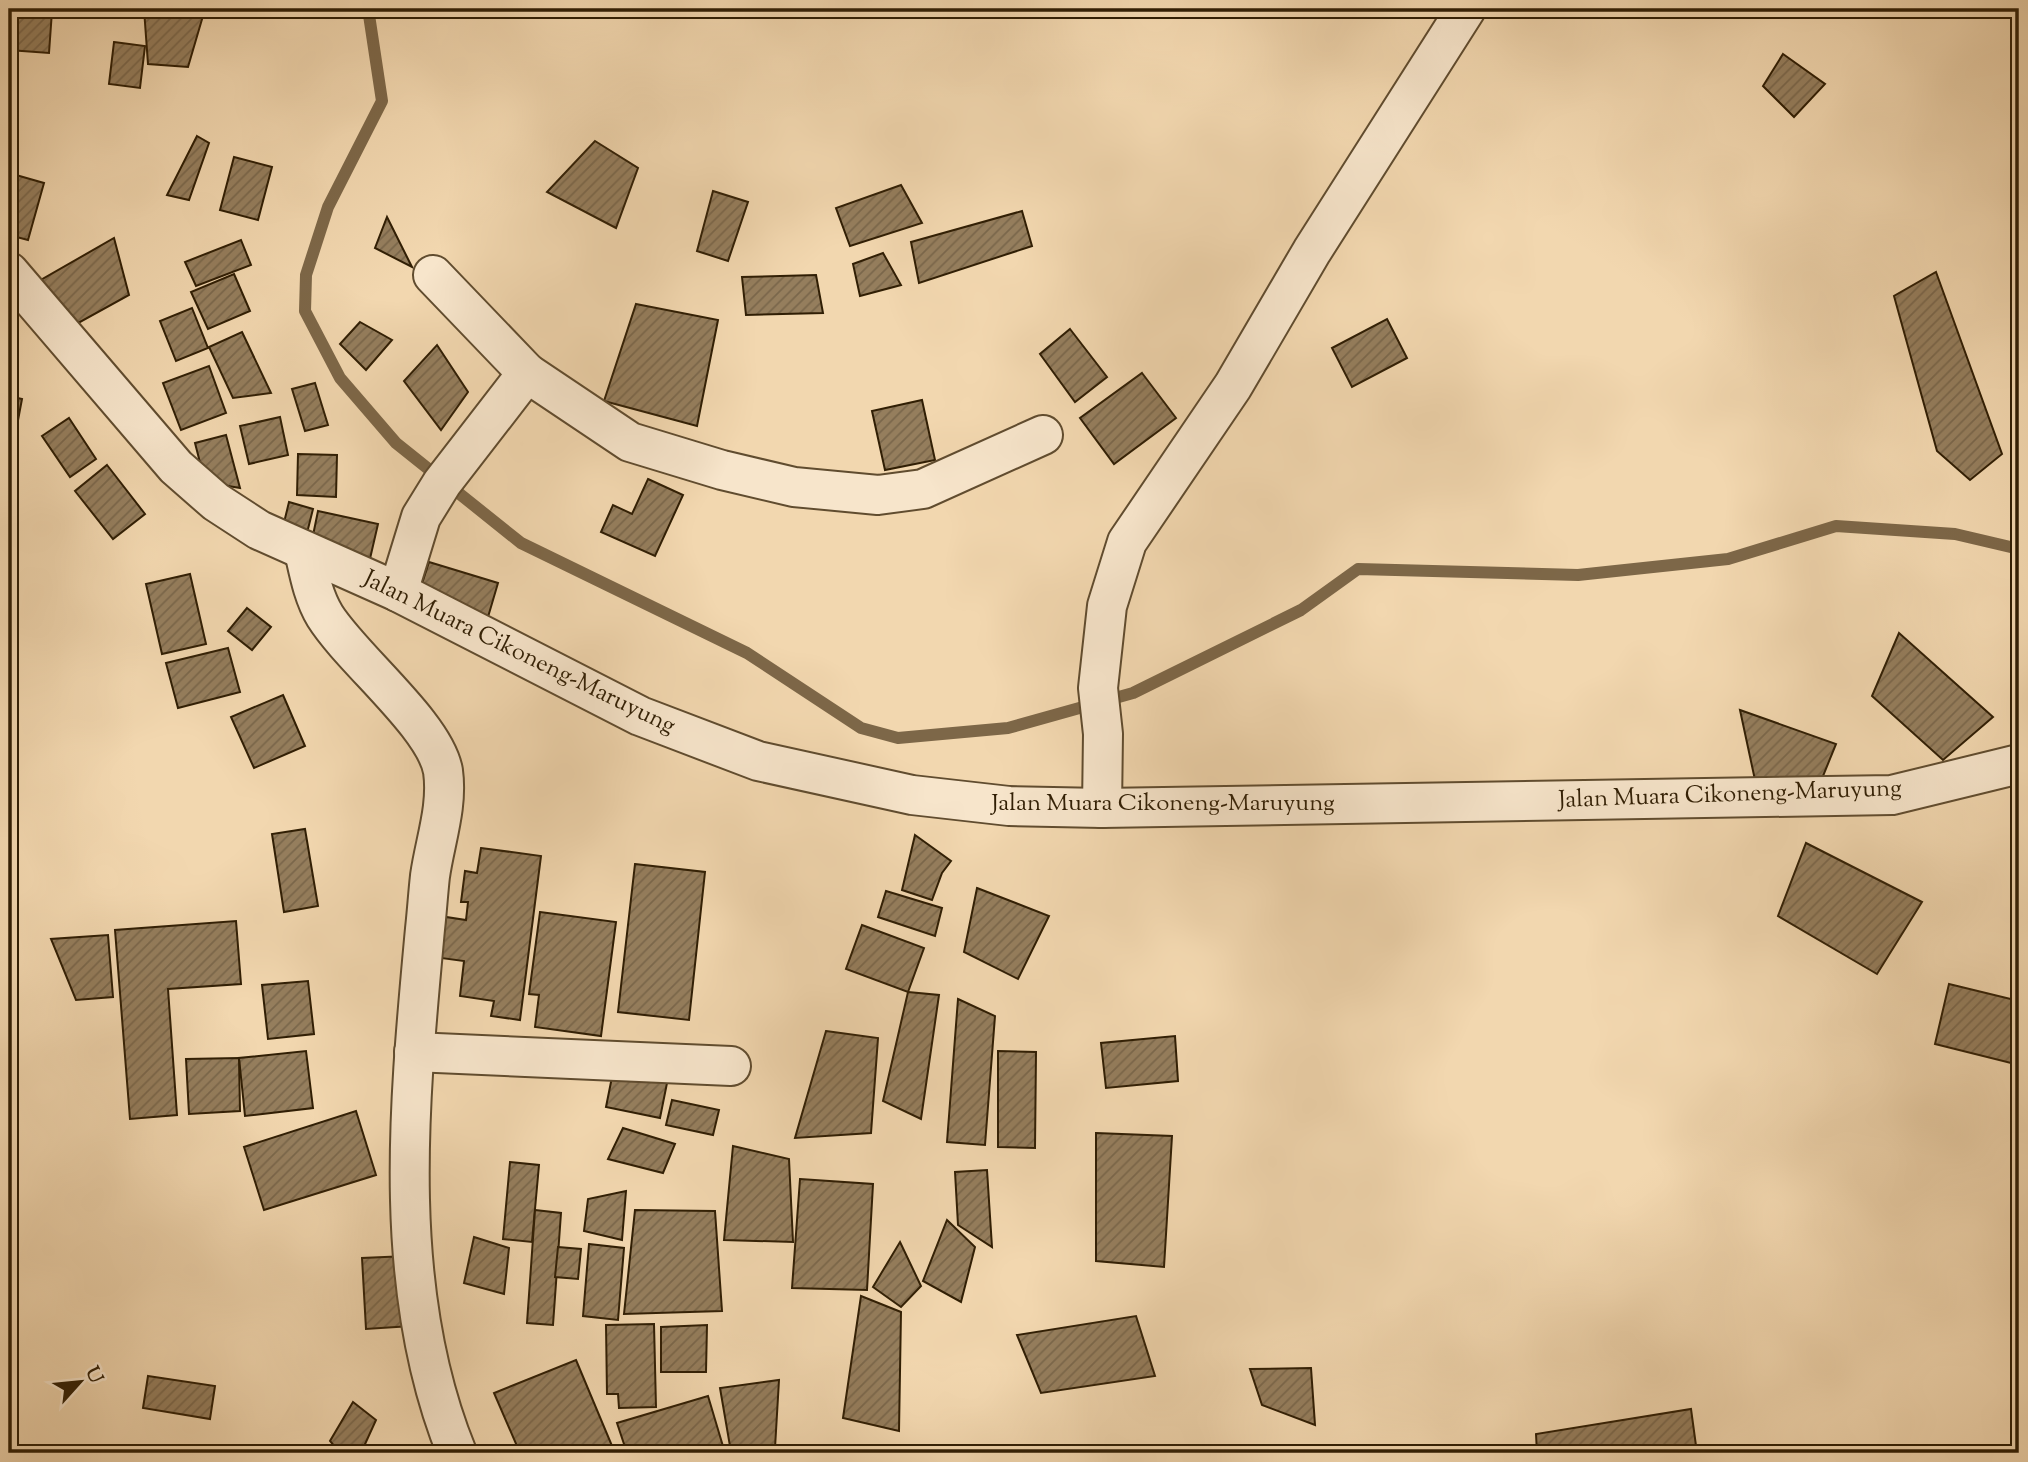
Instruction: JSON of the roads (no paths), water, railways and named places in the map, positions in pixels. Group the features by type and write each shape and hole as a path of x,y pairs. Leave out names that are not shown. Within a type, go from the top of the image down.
{"street":[{"path":"1102,808 1103,734 1098,688 1107,606 1127,542 1233,386 1312,251 1465,9"},
{"name":"Jalan Muara Cikoneng-Maruyung","path":"9,272 176,467 216,502 259,530 398,592 640,716 758,761 912,795 1009,806 1102,808 1892,795 2019,764"},
{"path":"433,275 527,373 630,442 722,470 794,487 878,495 923,489 1043,435"},
{"path":"398,592 421,517 442,483 527,373"},
{"path":"304,551 314,592 325,617 431,741 443,769 445,798 430,876 414,1052 411,1243 421,1325 440,1411 457,1453"},
{"path":"414,1052 730,1066"}],"waterway":[{"path":"362,9 369,15 382,101 328,207 306,275 305,311 340,378 396,443 521,543 747,653 861,728 898,738 1008,728 1133,693 1301,610 1358,569 1578,575 1728,559 1836,526 1955,534 2019,549"}]}
